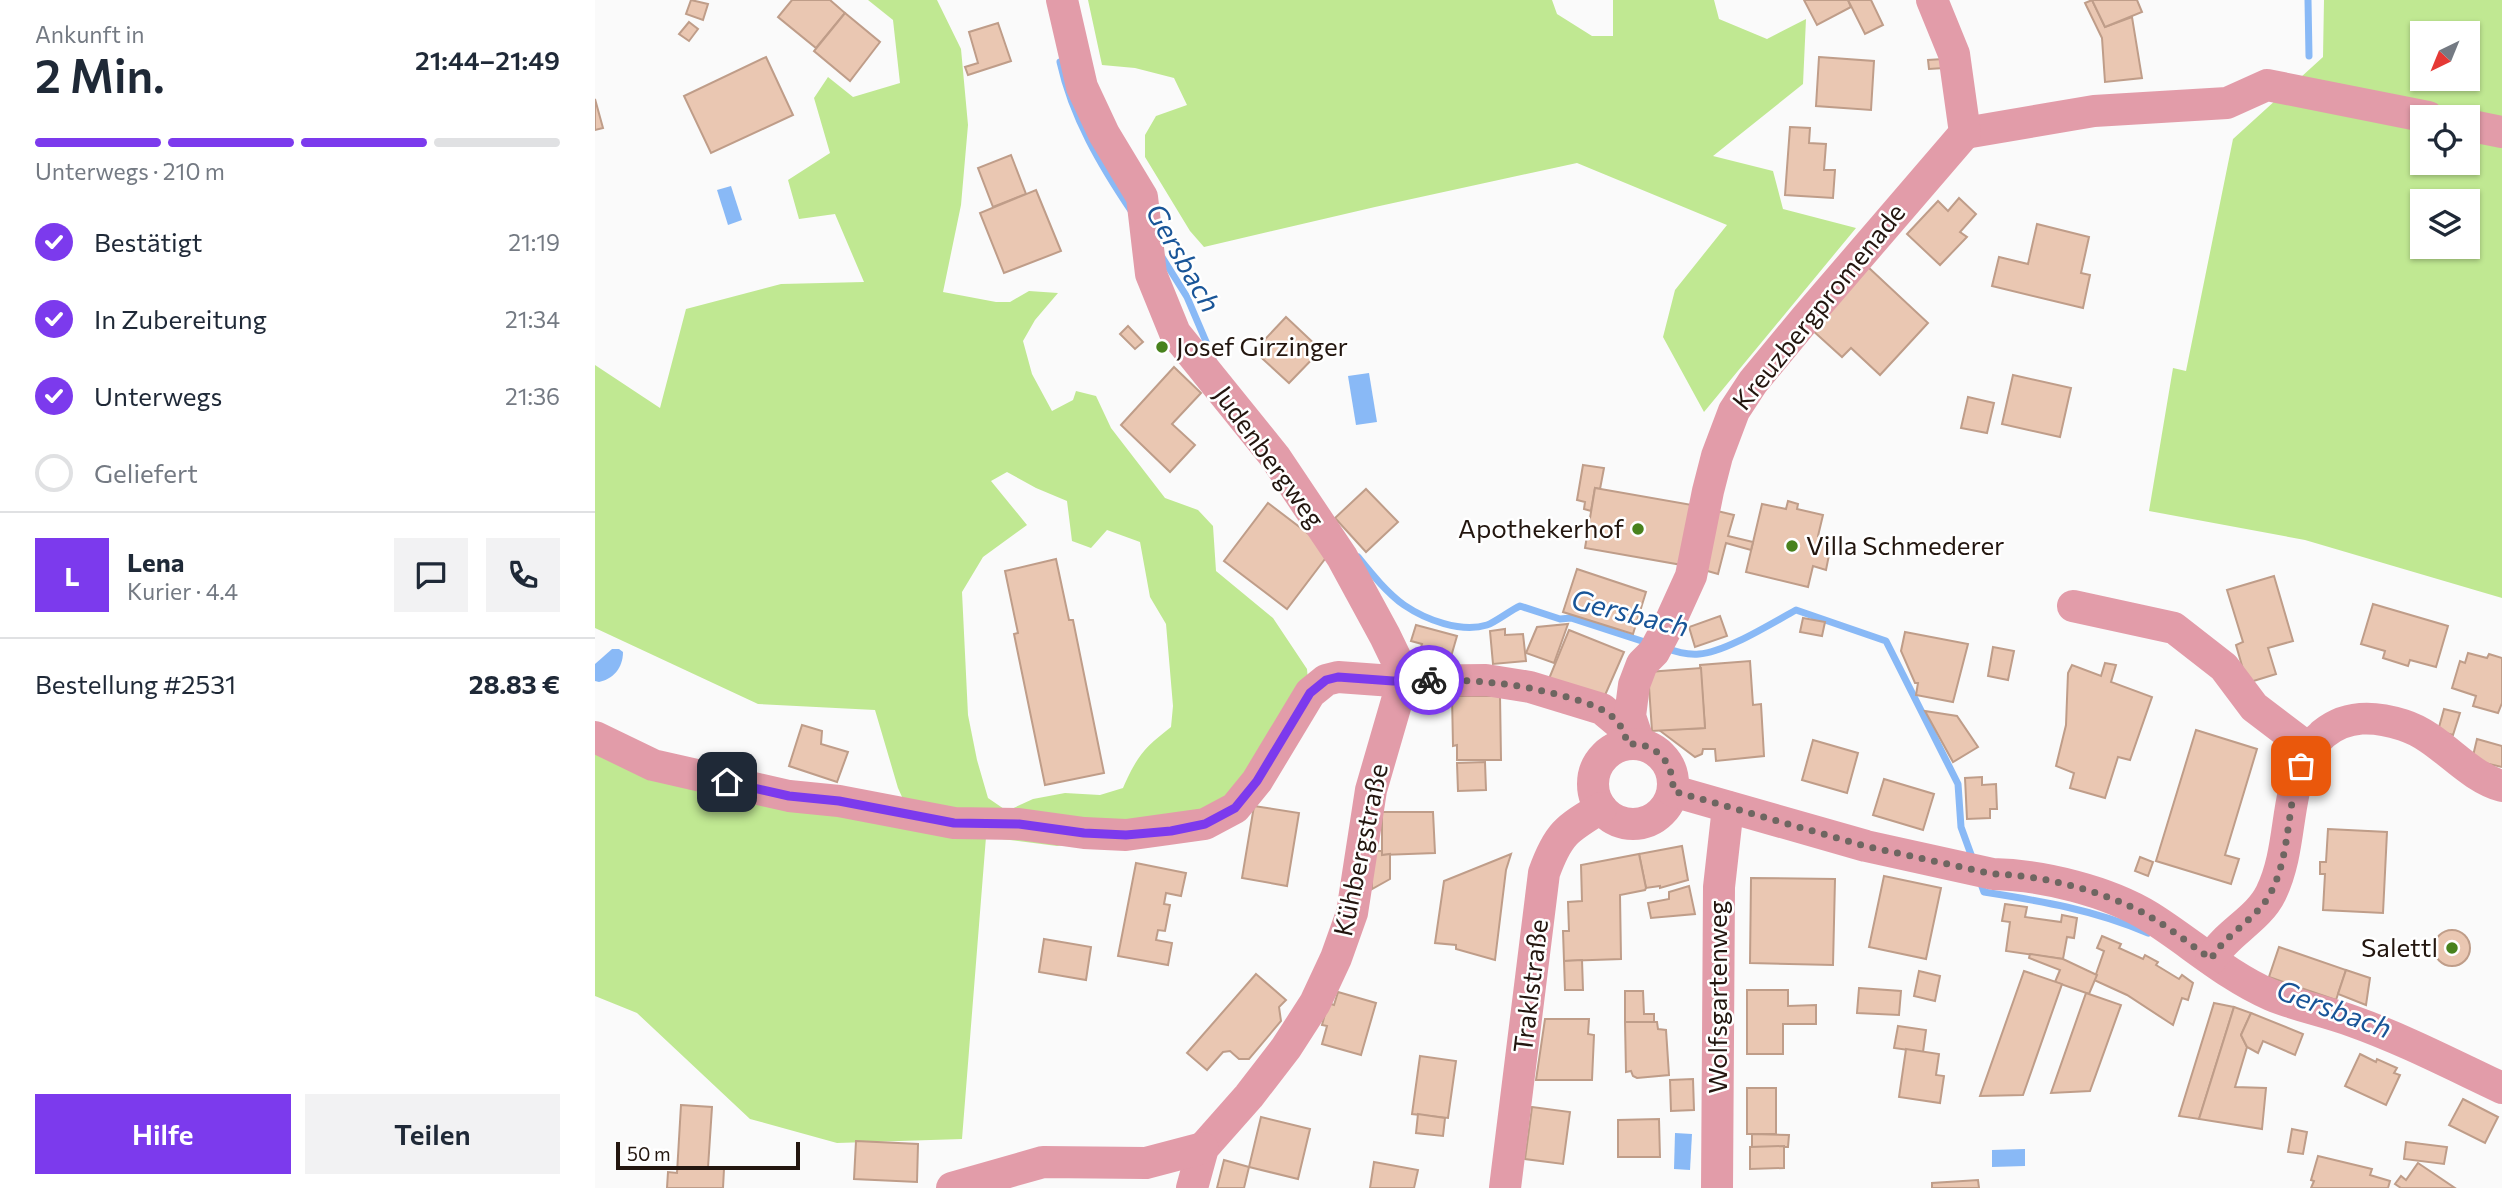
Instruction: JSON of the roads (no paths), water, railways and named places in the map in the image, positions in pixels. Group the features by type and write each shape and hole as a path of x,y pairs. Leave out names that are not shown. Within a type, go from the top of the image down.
{"street":[{"name":"Judenbergweg","path":"1062,0 1081,87 1104,134 1142,197 1151,274 1175,333 1275,457 1342,557 1385,636 1403,680"},
{"path":"1932,0 1954,54 1965,132 2094,111 2227,103 2267,85 2410,113"},
{"path":"2480,128 2502,132"},
{"name":"Kreuzbergpromenade","path":"1634,744 1630,716 1642,664 1657,646 1691,576 1707,491 1734,411 1753,382 1965,132"},
{"path":"2073,606 2174,628 2224,667 2254,707 2308,748"},
{"path":"595,737 653,765 789,796 839,801 954,823 1019,824 1084,833 1126,835 1205,824 1235,808 1257,781 1310,693 1326,680 1338,677 1486,681 1530,687 1602,709 1621,724 1634,744"},
{"name":"Kühbergstraße","path":"1192,1188 1203,1148 1286,1048 1315,1003 1336,958 1352,913 1371,790 1403,680"},
{"path":"2211,959 2219,946 2259,909 2271,892 2289,824 2294,785 2308,748 2333,726 2358,718 2380,719 2407,726 2434,742 2485,781 2502,786"},
{"path":"1634,744 1652,748 1662,755 1673,778 1673,791 1661,814 1650,821 1623,823 1601,808 1593,786 1594,774 1606,754 1634,744"},
{"path":"1673,791 1865,846 1980,871 2055,882 2111,898 2148,915 2211,959 2268,994 2398,1038 2502,1088"},
{"name":"Wolfsgartenweg","path":"1717,1188 1719,887 1728,807"},
{"name":"Traklstraße","path":"1505,1188 1544,873 1553,847 1569,827 1601,808"},
{"path":"952,1188 1043,1162 1146,1163 1203,1148"}],"water":[{"path":"731,186 742,220 728,225 717,190"},
{"path":"1369,373 1377,422 1356,425 1348,376"},
{"path":"612,649 623,652 619,668 609,678 595,681 595,664"},
{"path":"1675,1133 1692,1134 1690,1170 1674,1169"},
{"path":"2025,1149 2025,1166 1992,1167 1992,1150"}],"waterway":[{"path":"2308,0 2309,56"},
{"name":"Gersbach","path":"1060,62 1080,122 1109,177 1132,212"},
{"name":"Gersbach","path":"1162,257 1187,297 1213,358"},
{"name":"Gersbach","path":"1358,557 1398,600 1423,616 1444,624 1466,627 1487,625 1520,606 1560,619 1571,618 1651,644"},
{"name":"Gersbach","path":"1666,648 1690,654 1721,649 1796,610 1886,641 1958,784 1961,827 1973,860"},
{"name":"Gersbach","path":"1980,881 1984,892 2088,912 2148,933"}],"place":[{"name":"Josef Girzinger","path":"1162,347"},
{"name":"Apothekerhof","path":"1638,529"},
{"name":"Villa Schmederer","path":"1792,546"},
{"name":"Salettl","path":"2452,948"}]}
